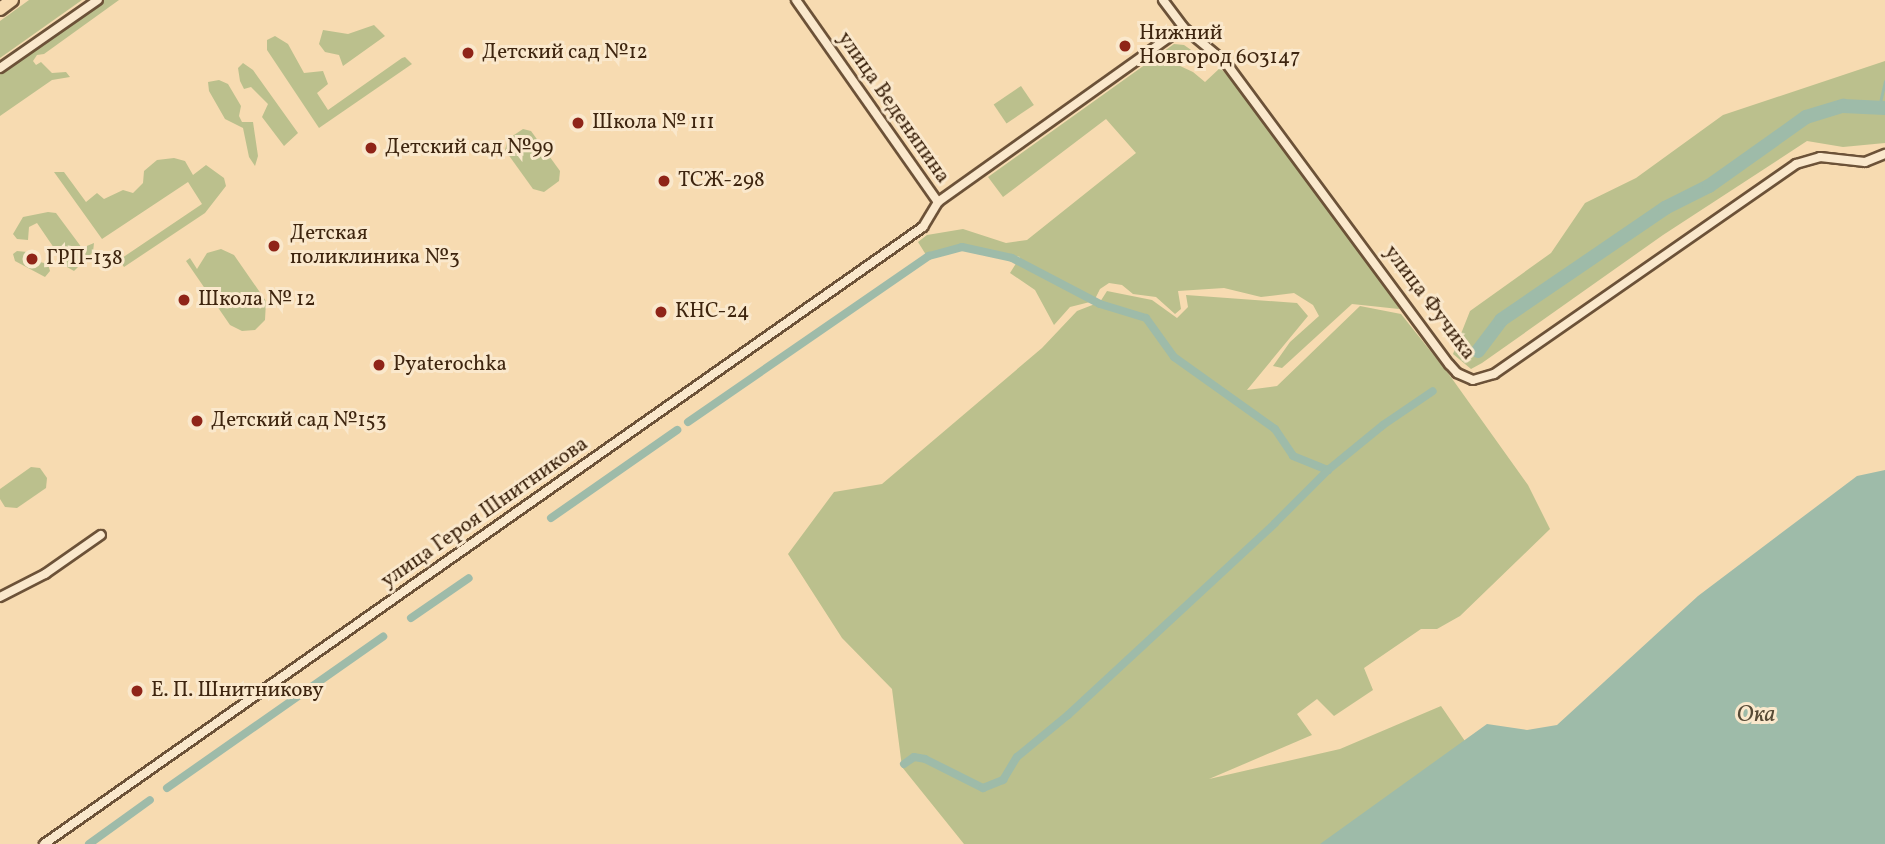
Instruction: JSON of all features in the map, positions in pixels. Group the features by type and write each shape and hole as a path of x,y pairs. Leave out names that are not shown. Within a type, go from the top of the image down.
{"main road":[{"path":"0,9 12,0"}],"street":[{"path":"0,68 98,0"},
{"name":"улица Веденяпина","path":"796,0 938,202"},
{"name":"улица Фучика","path":"1163,0 1183,27 1226,63 1449,364 1457,373 1473,380 1494,374 1796,164 1820,157 1865,162 1885,154"},
{"name":"улица Героя Шнитникова","path":"44,844 923,227 938,202 1183,27"},
{"path":"0,597 45,574 101,536"}],"green space":[{"path":"29,0 82,0 0,58 0,21"},
{"path":"96,0 119,0 44,54 37,55 33,61 36,65 41,62 52,73 66,72 70,77 52,80 0,116 0,68"},
{"path":"374,25 385,36 343,66 339,55 325,52 319,44 323,30 348,34"},
{"path":"275,36 288,44 304,73 323,71 328,84 317,93 328,110 402,58 405,57 412,64 319,128 267,50 267,40"},
{"path":"1174,44 1184,45 1194,52 1178,65 1205,82 1220,68 1250,97 1398,303 1399,309 1352,304 1282,368 1273,366 1290,342 1319,316 1313,305 1294,293 1261,297 1224,288 1178,291 1181,309 1175,314 1156,297 1133,294 1122,285 1109,283 1100,289 1094,301 1070,307 1054,325 1035,290 1010,273 1020,257 971,246 944,251 928,258 918,242 927,235 963,229 1006,243 1027,240 1136,153 1106,119 1003,197 988,177"},
{"path":"1885,61 1885,143 1843,147 1807,141 1663,235 1482,363 1471,369 1453,354 1470,311 1551,253 1585,203 1636,178 1723,115"},
{"path":"243,63 253,70 298,133 284,146 262,117 268,104 251,87 244,89 240,81 238,68"},
{"path":"219,80 228,84 241,106 239,116 242,122 253,122 258,156 255,166 249,157 243,128 225,119 209,91 208,82"},
{"path":"1021,86 1034,105 1007,124 994,104"},
{"path":"523,129 531,131 560,171 559,181 544,192 533,189 505,150 508,139"},
{"path":"174,158 185,161 193,175 206,165 224,178 226,186 205,213 124,267 119,260 202,204 188,182 102,239 54,172 64,172 86,202 97,193 104,199 123,190 133,193 143,183 144,171 157,160"},
{"path":"56,213 82,248 94,243 93,252 74,271 67,267 37,223 29,227 28,240 17,239 13,234 23,217"},
{"path":"221,249 234,255 266,301 265,320 255,330 242,331 230,325 186,261 190,258 197,269 207,253"},
{"path":"17,251 27,252 40,262 48,264 50,271 45,277 15,261 13,254"},
{"path":"1107,291 1152,300 1177,318 1188,307 1186,295 1297,303 1308,316 1247,390 1277,386 1360,306 1401,314 1448,373 1528,485 1550,529 1460,616 1437,629 1421,629 1364,668 1373,690 1334,716 1317,699 1297,714 1312,735 1209,779 1340,749 1441,706 1480,763 1341,844 964,844 902,767 892,689 842,638 788,554 834,492 882,484 1042,348 1077,311 1100,302"},
{"path":"31,467 40,468 47,478 46,488 17,508 5,507 0,499 0,489"}],"water":[{"name":"Ока","path":"1885,470 1885,844 1320,844 1487,724 1527,730 1557,725 1698,596 1857,476"}],"waterway":[{"path":"1879,107 1885,82"},
{"path":"1478,351 1501,320 1665,208 1709,186 1806,117 1843,106 1885,108"},
{"path":"688,422 929,256 962,247 1012,258 1100,304 1146,318 1174,357 1275,429 1293,456 1328,470 1383,425 1433,391"},
{"path":"551,518 677,430"},
{"path":"904,764 914,757 925,759 983,788 1003,780 1017,757 1068,715 1275,523 1328,470"},
{"path":"411,618 469,578"},
{"path":"167,788 383,637"},
{"path":"89,844 150,800"}],"place":[{"name":"Нижний Новгород 603147","path":"1125,46"},
{"name":"Детский сад №12","path":"468,53"},
{"name":"Школа № 111","path":"578,123"},
{"name":"Детский сад №99","path":"371,148"},
{"name":"ТСЖ-298","path":"664,181"},
{"name":"Детская поликлиника №3","path":"274,246"},
{"name":"ГРП-138","path":"32,259"},
{"name":"Школа № 12","path":"184,300"},
{"name":"КНС-24","path":"661,312"},
{"name":"Pyaterochka","path":"379,365"},
{"name":"Детский сад №153","path":"197,421"},
{"name":"Е. П. Шнитникову","path":"137,691"}]}
